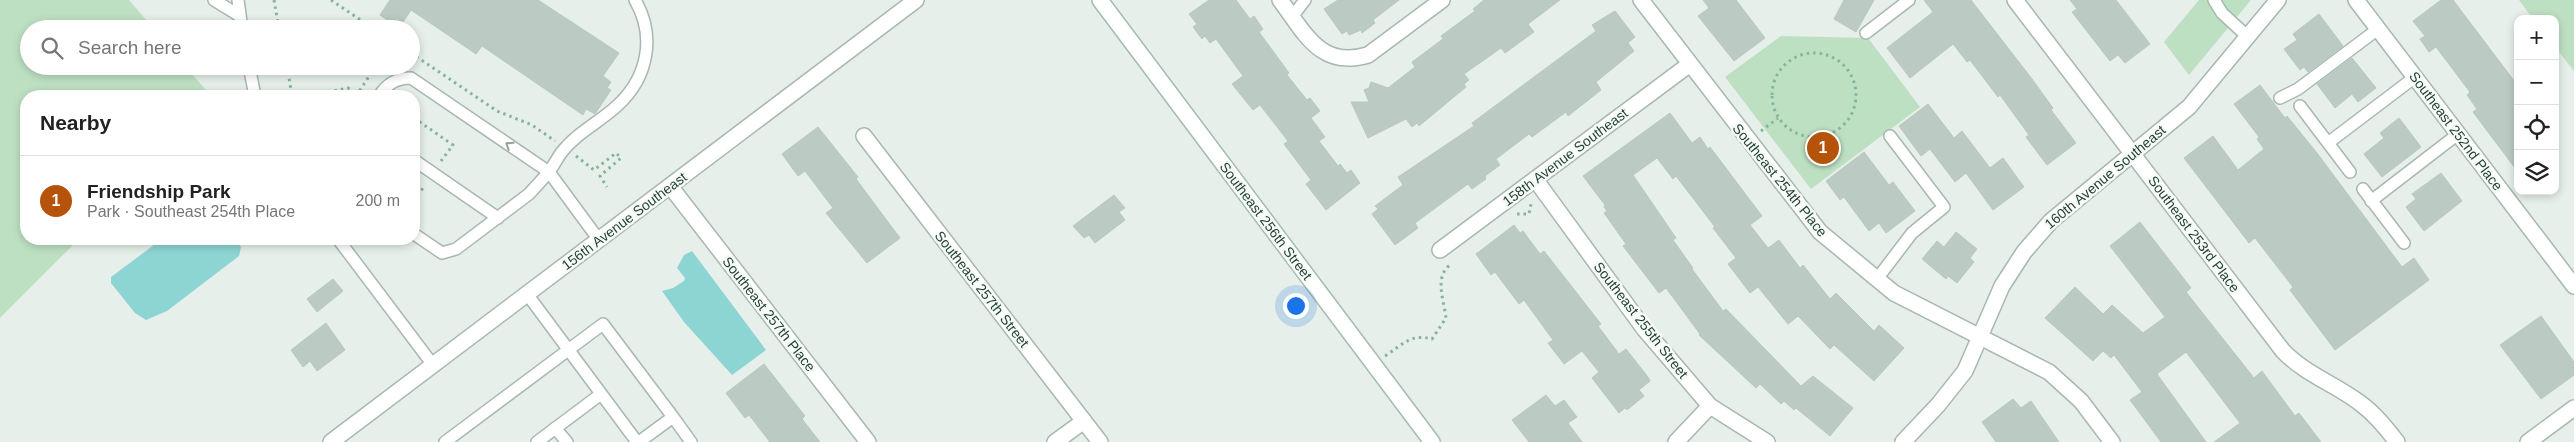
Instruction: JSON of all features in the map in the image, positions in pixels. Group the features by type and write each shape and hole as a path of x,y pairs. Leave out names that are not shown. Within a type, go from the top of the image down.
{"street":[{"name":"156th Avenue Southeast","path":"331,442 916,0"},
{"name":"Southeast 256th Street","path":"1100,0 1432,442"},
{"path":"1280,0 1314,45 1328,55 1341,59 1353,59 1368,55 1442,0"},
{"name":"Southeast 254th Place","path":"1641,0 1820,232 1894,294 2049,372 2081,400 2112,442"},
{"name":"Southeast 253rd Place","path":"2015,0 2296,364 2360,402 2380,420 2397,442"},
{"name":"160th Avenue Southeast","path":"1903,442 1938,405 1965,371 2002,286 2024,252 2051,221 2189,107 2278,0"},
{"name":"Southeast 252nd Place","path":"2356,0 2574,286"},
{"name":"158th Avenue Southeast","path":"1440,250 1690,64"},
{"name":"Southeast 257th Street","path":"864,136 1100,442"},
{"name":"Southeast 255th Street","path":"1535,179 1645,330 1710,406 1766,442"},
{"name":"Southeast 257th Place","path":"670,186 868,442"},
{"path":"1676,442 1710,406"},
{"path":"2528,442 2574,408"},
{"path":"1055,442 1084,421"}],"lane":[{"path":"214,0 240,16"},
{"path":"238,0 241,20"},
{"path":"420,238 442,252 456,249 529,194 549,172 565,148 618,104 634,87 641,74 647,45 647,30 635,0"},
{"path":"1292,17 1305,0"},
{"path":"1866,33 1909,0"},
{"path":"2214,0 2222,13 2248,37"},
{"path":"2280,98 2298,89 2378,29"},
{"path":"251,75 254,90"},
{"path":"2328,143 2414,77"},
{"path":"383,90 402,78 411,78 549,172 599,240"},
{"path":"2300,106 2350,172"},
{"path":"2372,200 2458,134"},
{"path":"1877,279 1912,232 1944,208 1890,136"},
{"path":"420,164 498,218"},
{"path":"2363,189 2404,243"},
{"path":"343,245 433,365"},
{"path":"527,294 638,442 673,417"},
{"path":"445,442 603,324 691,442"},
{"path":"537,442 601,394"},
{"path":"555,428 567,442"}],"path":[{"path":"274,0 278,20"},
{"path":"331,0 361,20"},
{"path":"1807,53 1824,54 1839,60 1850,72 1857,88 1856,105 1850,120 1837,132 1822,138 1805,137 1790,130 1778,118 1772,103 1772,86 1779,71 1791,59 1807,53"},
{"path":"420,59 497,111 532,125 594,170 616,153 621,158 600,176 607,187"},
{"path":"288,75 291,90"},
{"path":"360,90 370,75"},
{"path":"338,90 348,88 351,90"},
{"path":"1510,220 1518,214 1529,214 1535,179"},
{"path":"1373,364 1413,337 1420,335 1432,339 1446,318 1441,278 1443,271 1458,259"}],"green space":[{"path":"0,0 129,0 146,20 20,20 20,75 193,75 206,90 20,90 20,245 73,245 0,318"},
{"path":"2199,0 2251,0 2189,75 2164,42"},
{"path":"2519,0 2574,0 2574,71 2559,52 2559,15 2530,15"},
{"path":"1781,36 1868,38 1920,107 1811,189 1725,77"}],"water":[{"path":"154,245 240,245 241,247 239,256 167,311 146,320 135,313 111,283 111,277"},
{"path":"692,251 766,350 732,375 684,322 662,291 673,288 684,281 685,278 677,268 684,255"}],"building":[{"path":"390,0 538,0 619,53 603,76 611,82 607,88 611,90 595,114 586,109 583,115 482,46 476,54 411,10 404,20 387,20 380,15"},
{"path":"1209,0 1236,0 1250,19 1254,16 1263,29 1259,32 1289,73 1287,75 1307,100 1310,98 1320,111 1311,118 1325,137 1319,141 1338,166 1340,164 1347,173 1351,170 1360,183 1326,210 1306,184 1311,180 1284,144 1288,141 1260,105 1253,110 1232,84 1243,76 1216,39 1210,43 1205,36 1202,39 1193,27 1197,24 1189,14"},
{"path":"1338,0 1399,0 1373,20 1375,23 1362,33 1361,30 1349,35 1347,31 1342,34 1324,9"},
{"path":"1484,0 1560,0 1528,24 1534,32 1505,53 1501,48 1464,74 1469,80 1464,84 1466,87 1419,126 1417,123 1412,127 1406,119 1368,138 1351,102 1369,102 1364,90 1369,88 1371,82 1388,88 1415,67 1412,62 1443,39 1441,36 1475,11 1473,9"},
{"path":"1703,0 1736,0 1765,38 1734,61 1698,16 1709,8"},
{"path":"1844,0 1874,0 1856,32 1834,19"},
{"path":"1924,0 1971,0 2032,79 2053,108 2051,110 2076,143 2047,165 2026,137 2029,135 2000,95 1998,97 1970,60 1967,62 1953,44 1910,78 1887,48 1933,12"},
{"path":"2070,0 2116,0 2150,44 2125,63 2118,55 2110,61 2072,12 2077,9"},
{"path":"2441,0 2453,0 2514,81 2514,167 2473,112 2477,109 2467,95 2470,92 2436,47 2429,52 2420,39 2425,36 2413,21"},
{"path":"1615,11 1635,37 1628,43 1634,51 1596,82 1601,90 1568,116 1566,112 1532,137 1529,134 1496,159 1500,165 1485,176 1486,179 1472,189 1468,184 1415,223 1418,228 1395,245 1372,214 1378,209 1375,206 1403,185 1398,177 1474,126 1472,123 1596,31 1592,25"},
{"path":"2319,14 2343,46 2308,72 2304,67 2300,70 2284,49 2297,40 2293,34"},
{"path":"2352,58 2376,88 2358,102 2352,94 2335,108 2317,84"},
{"path":"2260,85 2285,118 2287,116 2317,153 2402,267 2414,258 2429,280 2335,350 2290,290 2293,287 2255,238 2249,243 2184,158 2213,136 2238,170 2264,149 2257,139 2259,137 2234,104"},
{"path":"1928,104 1954,138 1962,131 1990,168 2003,158 2024,187 1993,210 1966,173 1955,182 1930,149 1921,156 1899,126"},
{"path":"1670,113 1692,143 1700,137 1708,149 1710,147 1762,216 1750,225 1768,248 1779,240 1800,268 1803,265 1830,299 1836,293 1874,331 1879,325 1904,348 1874,381 1834,345 1830,349 1798,316 1788,324 1758,287 1750,293 1728,264 1736,258 1713,228 1715,227 1676,176 1673,179 1657,158 1633,175 1676,238 1673,240 1692,269 1723,311 1726,309 1801,386 1813,376 1853,408 1830,436 1796,408 1794,410 1784,401 1781,404 1760,384 1756,388 1699,335 1666,288 1659,293 1623,246 1626,244 1604,213 1607,211 1604,207 1605,205 1583,176"},
{"path":"2399,118 2421,147 2382,177 2364,154 2384,138 2380,133"},
{"path":"818,127 858,177 856,179 900,238 867,263 826,213 833,208 805,171 798,176 782,154"},
{"path":"1864,152 1889,185 1893,182 1915,211 1886,233 1879,223 1869,231 1844,197 1840,200 1826,181"},
{"path":"2441,173 2462,201 2424,231 2406,207 2416,199 2412,194"},
{"path":"1114,195 1125,208 1119,212 1125,220 1095,243 1089,235 1084,238 1073,226"},
{"path":"2140,222 2191,288 2186,292 2254,378 2262,371 2295,416 2299,413 2321,442 2214,442 2240,423 2186,352 2157,374 2206,442 2161,442 2130,400 2142,392 2114,355 2111,358 2103,351 2093,361 2045,318 2075,287 2103,314 2112,305 2143,333 2165,317 2110,246"},
{"path":"1514,225 1520,233 1523,231 1540,254 1544,251 1601,324 1598,326 1619,354 1626,349 1648,377 1650,381 1639,390 1644,396 1627,410 1625,408 1619,413 1592,378 1599,372 1582,351 1564,364 1548,343 1553,340 1524,300 1519,304 1495,272 1491,275 1476,254"},
{"path":"1956,232 1977,249 1970,258 1974,262 1957,283 1948,276 1946,279 1922,259 1937,241 1944,247"},
{"path":"333,279 343,291 317,312 307,299"},
{"path":"2541,316 2574,362 2574,375 2541,399 2500,345"},
{"path":"326,323 345,350 317,371 310,361 303,367 291,350"},
{"path":"764,364 805,416 802,419 820,442 770,442 749,415 745,418 726,393"},
{"path":"1546,395 1555,406 1564,400 1577,417 1568,423 1582,442 1529,442 1512,420"},
{"path":"2013,399 2021,408 2031,401 2059,442 1996,442 1982,422"}],"place":[{"name":"Friendship Park","path":"1823,148"}]}
